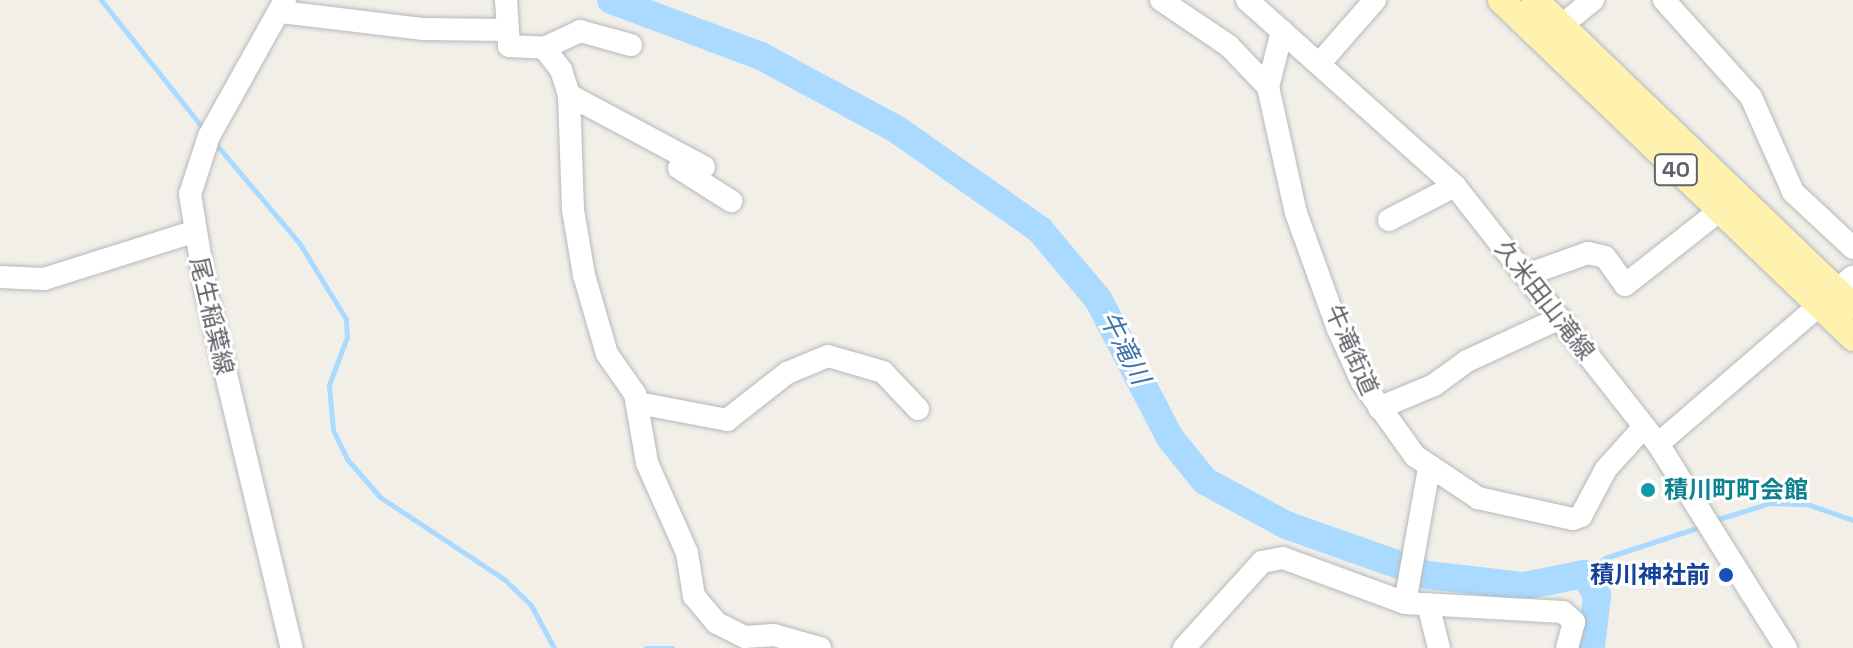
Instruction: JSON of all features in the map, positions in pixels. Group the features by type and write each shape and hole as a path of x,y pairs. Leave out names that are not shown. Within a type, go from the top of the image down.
{"main road":[{"name":"40","path":"1501,0 1719,211 1840,295"},
{"name":"40","path":"1535,0 1840,295 1853,338"}],"street":[{"path":"1161,0 1229,46 1268,87"},
{"name":"久米田山滝線","path":"1247,0 1455,186 1651,435 1699,502 1786,648"},
{"path":"1319,64 1375,0"},
{"path":"1562,25 1593,0"},
{"path":"1664,0 1751,97 1793,192 1853,248"},
{"path":"506,2 509,46 544,48 580,31 631,45"},
{"path":"283,6 424,29 508,30"},
{"name":"尾生稲葉線","path":"283,6 194,171 193,232 292,648"},
{"path":"1268,87 1282,31"},
{"path":"544,48 561,70 569,95 573,210 582,263 607,354 638,403 647,463 687,553 694,596 717,623 745,637 774,635 820,648"},
{"name":"牛滝街道","path":"1268,87 1296,213 1350,357 1379,408 1429,468 1496,505 1573,519 1581,516 1606,469 1651,435"},
{"path":"569,95 704,167"},
{"path":"669,148 671,163 731,201"},
{"path":"1389,220 1455,186"},
{"path":"1526,275 1588,253 1605,257 1625,285 1719,211"},
{"path":"0,277 44,279 193,232"},
{"path":"1651,435 1840,295"},
{"path":"1379,408 1434,385 1467,361 1560,318"},
{"path":"638,403 727,420 787,373 828,356 883,372 918,409"},
{"path":"1405,603 1429,468"},
{"path":"1184,648 1270,559 1283,558 1405,603 1563,612 1574,622 1567,648"},
{"path":"1428,604 1439,648"}],"waterway":[{"path":"101,0 206,132"},
{"name":"牛滝川","path":"611,0 761,56 896,129 1040,230 1098,299 1170,438 1205,481 1286,525 1427,575 1524,586 1584,574 1597,595 1591,648"},
{"path":"215,143 300,244 346,319 347,337 329,385 333,430 347,459 380,497 504,579 531,605 554,648"},
{"path":"1712,521 1770,503 1807,504 1853,520"},
{"path":"1584,574 1605,558 1703,526"},
{"path":"646,648 672,648"}],"place":[{"name":"積川町町会館","path":"1648,490"},
{"name":"積川神社前","path":"1726,575"}]}
